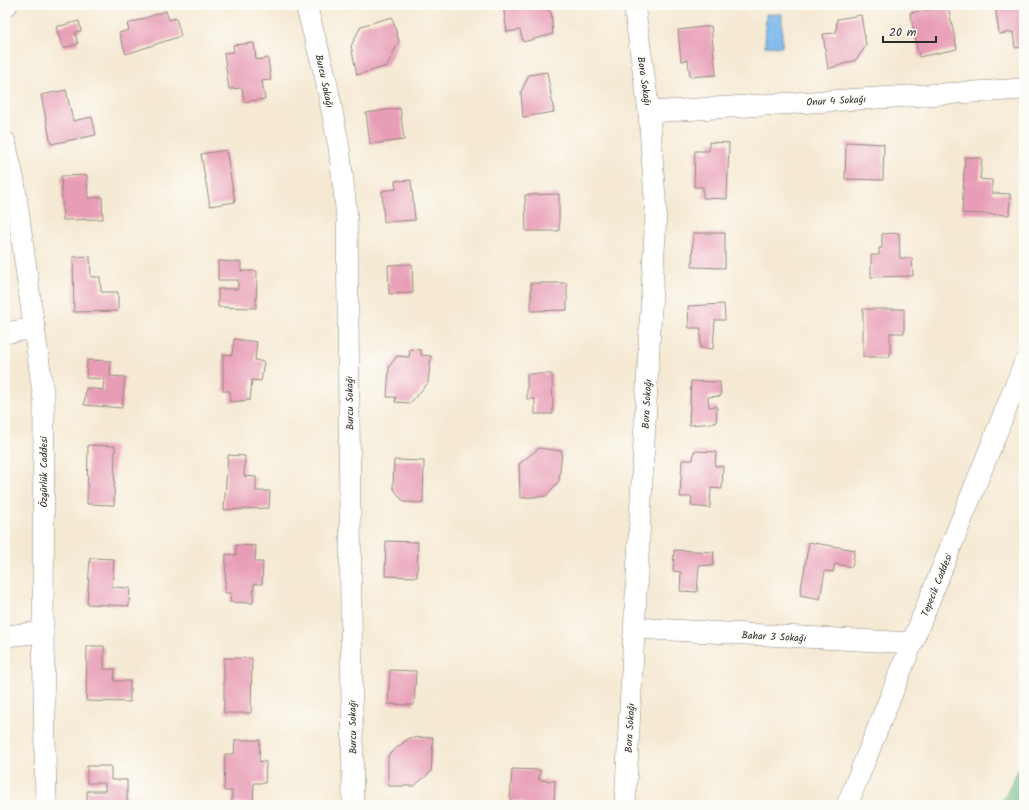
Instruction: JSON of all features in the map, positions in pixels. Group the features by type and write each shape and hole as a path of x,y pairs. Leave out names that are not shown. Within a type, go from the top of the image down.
{"street":[{"name":"Burcu Sokağı","path":"306,5 325,75 331,104 339,147 347,217 353,805"},
{"name":"Bora Sokağı","path":"625,805 656,213 649,112 634,5"},
{"name":"Onur 4 Sokağı","path":"649,112 1024,89"},
{"name":"Özgürlük Caddesi","path":"5,142 14,181 44,400 42,632 46,805"},
{"path":"5,333 35,328"},
{"name":"Tepecik Caddesi","path":"847,805 1024,364"},
{"name":"Bahar 3 Sokağı","path":"635,628 912,643"},
{"path":"5,636 42,632"}],"green space":[{"path":"1024,759 1024,805 1000,805"}],"water":[{"path":"766,14 782,14 782,47 765,46"}],"building":[{"path":"503,5 540,5 551,12 553,34 523,42 520,30 507,32"},
{"path":"995,5 1024,5 1024,47 1015,48 1013,32 999,34"},
{"path":"948,6 957,49 919,57 910,13"},
{"path":"166,11 169,20 176,18 181,36 126,54 119,33 129,30 127,24"},
{"path":"861,15 866,46 856,60 828,69 823,34 836,33 837,19"},
{"path":"392,17 399,41 387,66 357,75 351,46 361,26"},
{"path":"79,21 81,31 75,32 78,44 63,48 56,27"},
{"path":"711,26 716,75 690,77 688,60 681,61 678,30"},
{"path":"254,43 256,60 268,58 271,80 262,81 265,99 244,102 242,88 229,89 224,53 234,52 233,45"},
{"path":"547,72 554,112 523,117 521,92 529,75"},
{"path":"66,90 73,121 92,117 96,135 51,144 41,95"},
{"path":"400,108 404,140 370,144 366,113"},
{"path":"709,142 729,143 727,199 703,198 703,187 694,187 695,151 709,151"},
{"path":"846,142 884,144 883,180 845,179"},
{"path":"226,150 235,202 210,206 201,154"},
{"path":"965,157 982,158 980,179 992,180 992,193 1010,194 1009,215 962,213"},
{"path":"87,175 88,198 102,197 103,219 63,220 61,176"},
{"path":"411,180 415,220 384,222 382,191 396,189 395,181"},
{"path":"559,194 559,231 526,231 525,195"},
{"path":"693,233 725,233 725,268 692,267"},
{"path":"899,233 900,258 912,258 913,276 871,277 871,255 879,255 879,248 882,248 882,234"},
{"path":"90,256 91,277 100,277 101,292 118,292 118,311 74,312 73,257"},
{"path":"218,261 241,262 241,271 257,271 256,308 218,307 218,289 238,289 238,280 218,280"},
{"path":"412,264 413,293 389,294 388,265"},
{"path":"531,283 567,283 567,310 531,311"},
{"path":"724,304 725,320 715,320 713,349 700,348 701,328 689,328 688,306"},
{"path":"863,309 904,309 904,333 890,333 890,357 863,357"},
{"path":"234,339 257,342 255,360 264,362 261,381 252,380 250,400 230,402 230,391 223,391 223,354 232,355"},
{"path":"410,349 421,350 421,355 431,356 428,383 410,403 395,402 396,397 387,397 389,367 397,356 409,357"},
{"path":"87,360 111,361 110,376 125,377 122,408 84,405 86,388 103,390 104,379 86,378"},
{"path":"527,374 552,374 553,414 535,414 535,399 527,399"},
{"path":"691,381 720,382 721,396 708,397 709,407 717,406 716,423 689,425"},
{"path":"88,445 115,446 114,505 87,504"},
{"path":"539,448 562,451 559,481 546,496 520,498 519,464"},
{"path":"694,451 716,452 715,466 723,466 722,489 711,488 710,508 691,506 692,497 680,497 682,460 693,460"},
{"path":"228,455 245,456 244,476 256,477 256,491 270,491 269,508 224,510"},
{"path":"394,460 424,461 423,503 404,502 393,488"},
{"path":"386,541 418,542 417,577 385,576"},
{"path":"809,542 855,550 852,567 835,564 833,572 825,571 820,599 800,595"},
{"path":"236,545 256,546 255,562 263,562 262,584 254,584 253,603 230,602 231,593 225,593 226,554 236,555"},
{"path":"674,550 714,552 713,566 699,565 697,592 680,591 681,572 673,571"},
{"path":"90,558 114,559 112,587 130,588 129,606 87,604"},
{"path":"87,646 104,646 104,669 115,669 114,681 130,681 130,702 86,701"},
{"path":"224,658 252,658 251,713 224,713"},
{"path":"390,670 416,671 414,705 388,704"},
{"path":"433,737 431,772 414,786 388,786 388,755 409,738"},
{"path":"235,740 260,740 259,761 266,762 265,783 254,783 253,804 232,803 232,791 224,791 225,754 234,754"},
{"path":"87,766 111,766 111,780 127,780 127,805 87,805 87,791 105,791 105,783 87,783"},
{"path":"512,769 540,770 539,780 555,781 554,805 524,805 524,802 510,801"}]}
